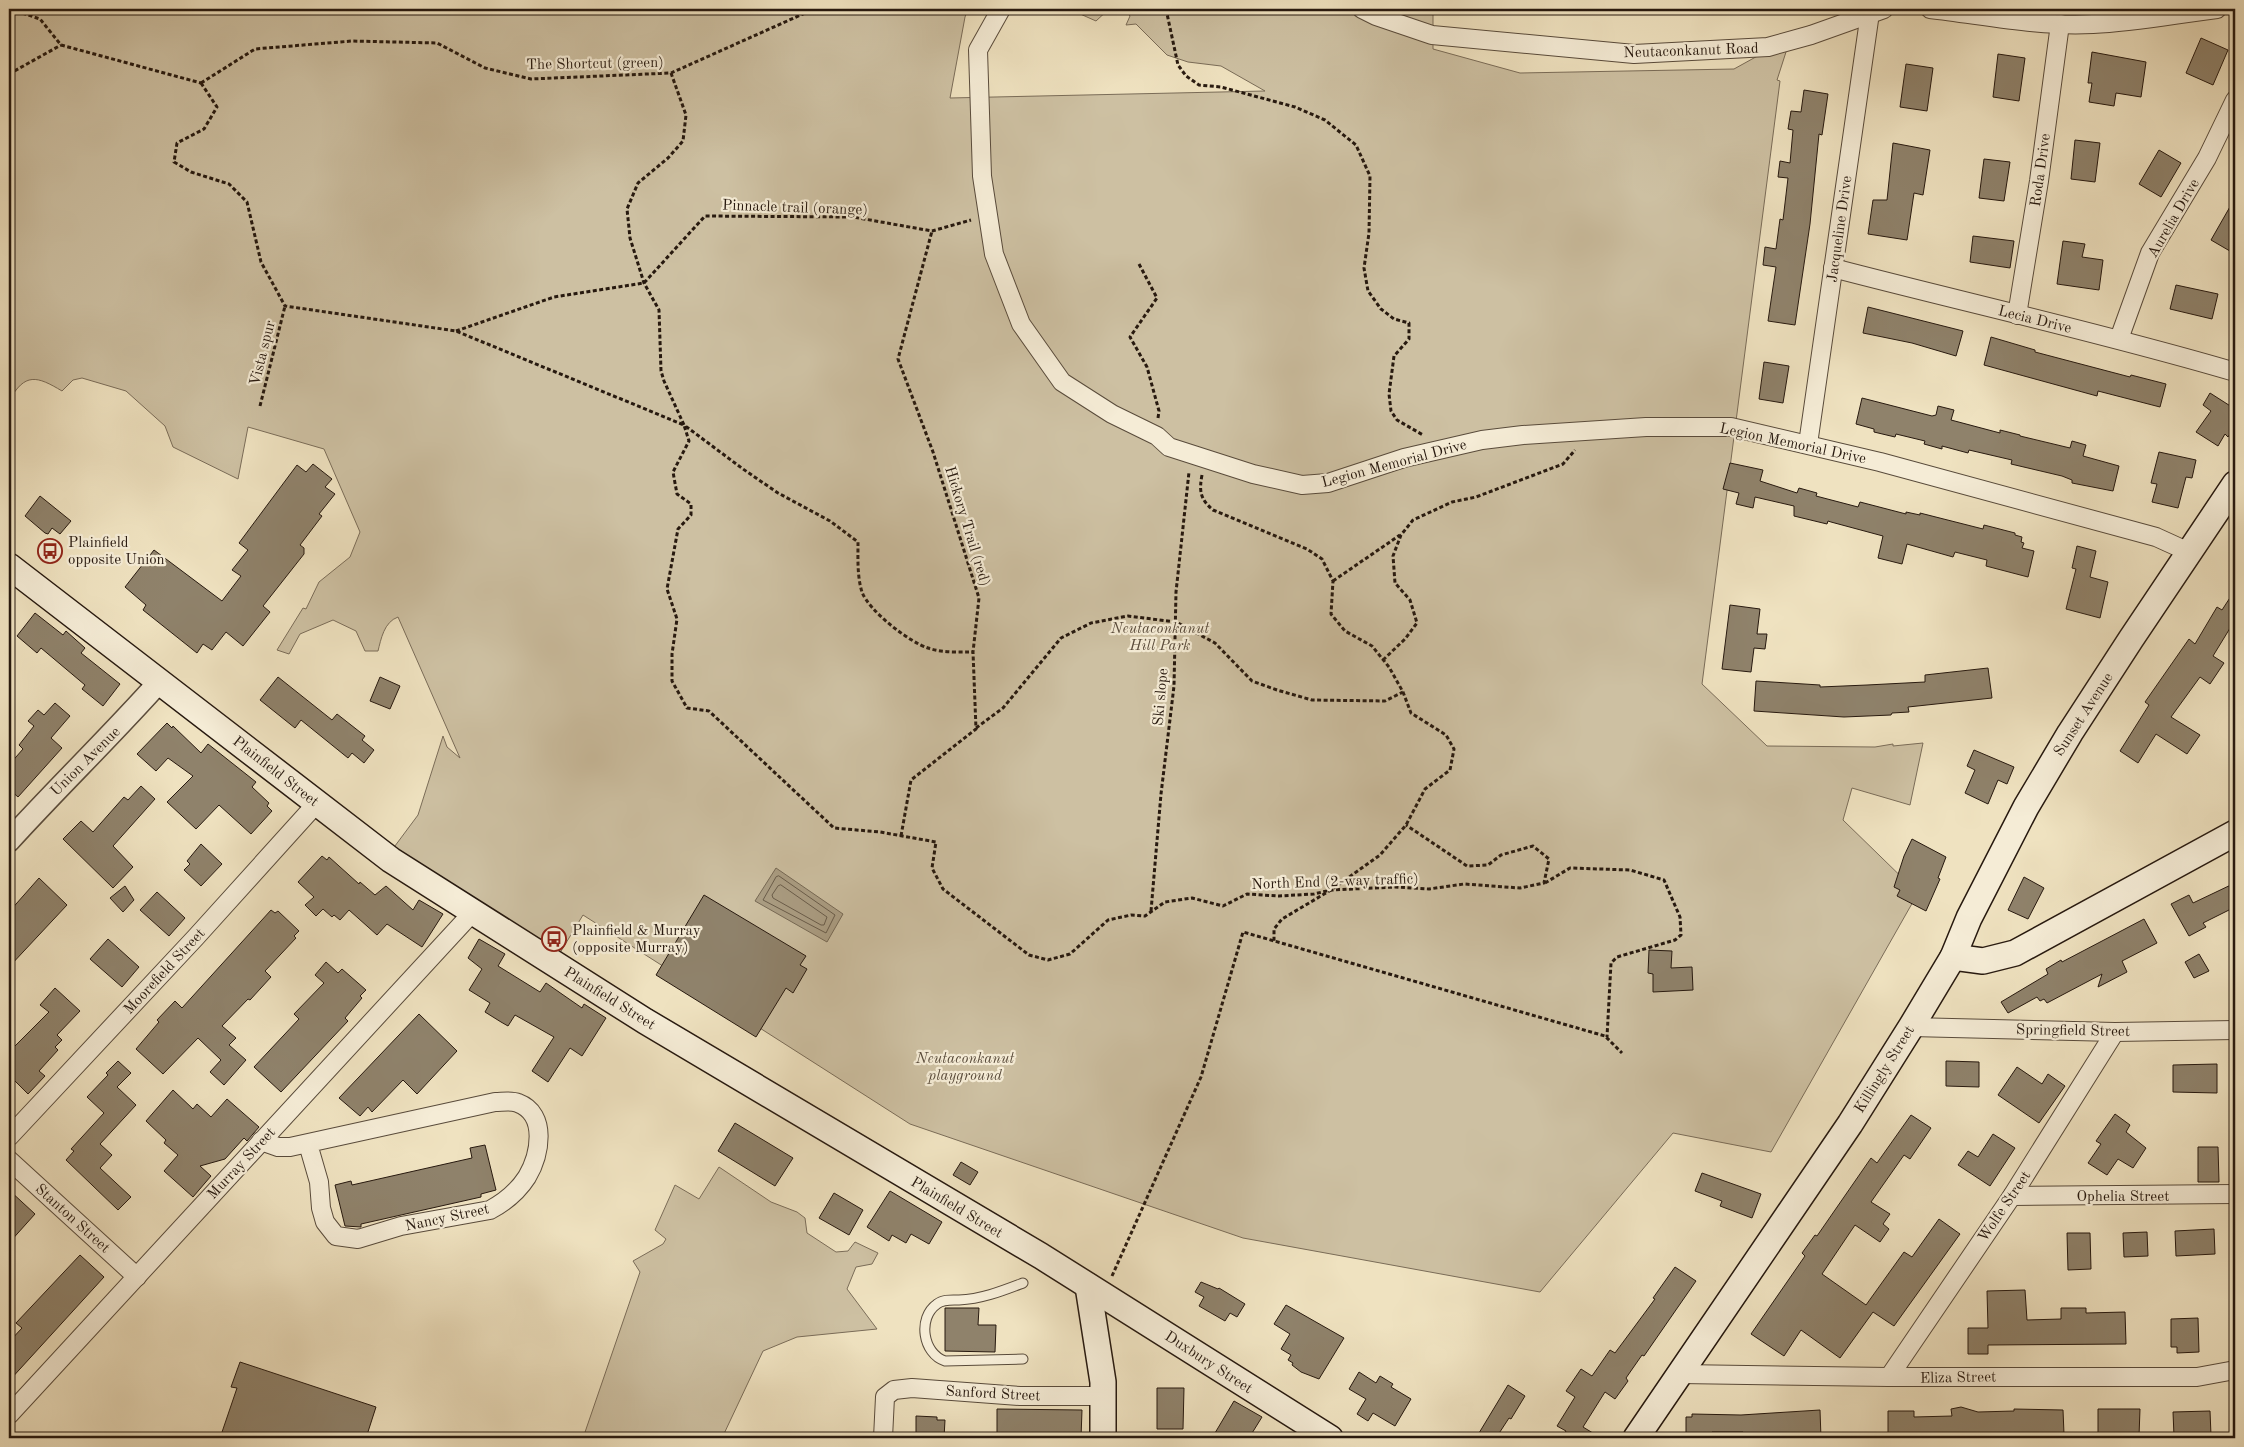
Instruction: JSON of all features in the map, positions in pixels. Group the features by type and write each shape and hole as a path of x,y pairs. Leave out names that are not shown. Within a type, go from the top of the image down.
{"main road":[{"name":"Sunset Avenue","path":"1952,957 1969,918 2026,807 2070,733 2235,484"},
{"name":"Plainfield Street","path":"9,566 391,860 645,1021 1100,1282"},
{"path":"1952,957 1983,961 2015,953 2235,833"},
{"name":"Killingly Street","path":"1636,1438 1850,1124 1952,957"},
{"path":"1100,1282 1100,1353 1104,1396 1103,1438"},
{"name":"Duxbury Street","path":"1100,1282 1330,1438"}],"street":[{"name":"Legion Memorial Drive","path":"1001,9 978,50 982,176 994,254 1021,324 1062,382 1112,414 1157,436 1169,447 1253,474 1302,485 1328,483 1352,477 1404,458 1454,445 1523,435 1646,427 1731,427 1808,444 2156,537 2189,552"},
{"name":"Neutaconkanut Road","path":"1362,9 1432,35 1634,54 1768,47 1811,36 1877,11"},
{"path":"1930,9 1991,18 2060,24 2110,23 2172,17 2217,9"},
{"name":"Jacqueline Drive","path":"1808,444 1834,268 1877,11"},
{"name":"Roda Drive","path":"2017,315 2039,181 2060,24"},
{"name":"Aurelia Drive","path":"2119,339 2150,253 2207,158 2235,100"},
{"name":"Lecia Drive","path":"1834,268 2119,339 2235,372"},
{"name":"Union Avenue","path":"9,841 160,681"},
{"name":"Moorefield Street","path":"9,1137 196,937 317,803"},
{"name":"Murray Street","path":"9,1415 473,912"},
{"name":"Springfield Street","path":"1911,1027 2115,1032 2235,1030"},
{"name":"Wolfe Street","path":"1888,1377 2012,1196 2115,1032"},
{"name":"Nancy Street","path":"261,1141 278,1148 308,1144 495,1102 516,1102 524,1106 535,1118 540,1135 527,1176 514,1194 500,1205 484,1211 401,1226 358,1239 336,1236 328,1228 321,1208 319,1182 308,1144"},
{"name":"Stanton Street","path":"9,1160 137,1276"},
{"name":"Ophelia Street","path":"2012,1196 2235,1194"},
{"name":"Eliza Street","path":"1680,1374 1888,1377 2197,1377 2235,1370"},
{"name":"Sanford Street","path":"883,1438 885,1397 894,1390 912,1388 1020,1396 1104,1396"}],"lane":[{"path":"1023,1283 982,1297 943,1301 936,1304 925,1322 925,1332 932,1353 937,1358 945,1360 1023,1359"}],"path":[{"path":"10,9 40,19 61,45 200,83 217,107 204,129 177,143 174,162 191,172 229,184 248,202 261,262 285,306 456,331 684,425 778,493 830,521 858,542 858,566 863,593 887,624 927,648 951,652 973,652"},
{"name":"The Shortcut (green)","path":"200,83 254,50 352,41 437,43 484,68 531,79 671,73 814,9"},
{"path":"1166,9 1178,65 1186,76 1199,85 1221,87 1295,107 1325,120 1356,144 1370,176 1369,233 1364,268 1368,292 1381,309 1394,319 1409,324 1409,339 1394,356 1389,394 1391,411 1397,420 1424,436"},
{"path":"9,74 61,45"},
{"path":"671,73 686,115 683,141 668,158 638,183 627,209 630,238 644,283 659,310 661,371 689,441 673,472 677,494 691,504 691,515 678,530 668,589 677,620 672,654 672,681 687,708 709,711 834,828 901,836 910,780 1003,708 1061,638 1091,623 1128,616 1176,622 1215,643 1252,681 1312,700 1385,701 1403,692"},
{"name":"Pinnacle trail (orange)","path":"644,283 705,216 853,217 932,231 988,216"},
{"name":"Hickory Trail (red)","path":"932,231 898,359 933,452 979,598 973,652 976,729"},
{"path":"1139,264 1157,298 1130,337 1147,366 1158,411 1157,436"},
{"path":"456,331 554,297 644,283"},
{"name":"Vista spur","path":"260,406 285,306"},
{"path":"1383,660 1405,639 1416,623 1410,600 1395,583 1393,556 1401,535 1413,520 1428,511 1452,502 1476,497 1563,464 1579,446 1578,431"},
{"name":"Ski slope","path":"1151,912 1161,794 1174,686 1176,592 1191,454"},
{"path":"1201,480 1199,490 1201,498 1213,510 1307,549 1322,559 1332,580 1331,614 1345,632 1372,646 1403,692 1411,713 1446,735 1454,748 1450,770 1425,789 1406,825 1380,855 1331,890 1282,919 1274,930 1274,940"},
{"path":"1332,580 1401,535"},
{"path":"1406,825 1467,866 1488,865 1501,855 1533,846 1549,859 1544,883"},
{"name":"North End (2-way traffic)","path":"901,836 936,842 932,868 943,889 1029,955 1048,960 1070,954 1108,920 1131,915 1145,916 1165,902 1192,898 1223,906 1247,894 1279,896 1314,894 1331,890 1395,887 1429,889 1464,884 1520,888 1544,883 1570,868 1630,870 1664,880 1680,916 1681,934 1675,940 1617,957 1611,963 1607,1038"},
{"path":"1100,1282 1201,1077 1243,932 1607,1038 1622,1053"}],"green space":[{"name":"Neutaconkanut Hill Park","path":"9,9 968,9 950,98 1265,91 1221,66 1188,62 1167,55 1136,24 1126,25 1130,16 1125,9 1433,9 1433,49 1520,73 1734,69 1772,48 1785,44 1786,52 1777,80 1780,81 1702,684 1767,746 1875,747 1923,743 1910,805 1852,788 1843,820 1918,893 1771,1152 1673,1133 1540,1292 1243,1238 910,1124 583,915 555,961 389,854 418,815 443,736 447,747 460,758 398,617 393,619 386,627 378,651 365,651 356,631 333,620 300,634 289,654 277,650 303,608 306,609 319,582 350,557 360,532 324,449 248,427 238,479 173,447 165,426 126,391 82,378 73,380 62,391 45,382 32,380 26,381 21,385 9,401"},
{"path":"1069,9 1109,9 1096,21"},
{"path":"719,1167 771,1202 797,1212 805,1218 807,1233 836,1252 848,1251 855,1242 878,1253 872,1264 856,1267 847,1289 877,1329 797,1337 763,1351 722,1438 583,1438 640,1272 633,1261 663,1244 666,1239 655,1230 675,1185 699,1199"}],"water":[{"path":"776,868 843,914 827,942 755,901"}],"building":[{"path":"2201,38 2228,50 2213,85 2186,73"},
{"path":"2092,52 2146,62 2141,97 2116,93 2114,106 2089,102 2092,83 2088,83"},
{"path":"1998,54 2025,58 2019,101 1993,97"},
{"path":"1906,64 1933,68 1927,111 1900,107"},
{"path":"1804,90 1828,94 1822,135 1819,134 1810,224 1795,325 1768,321 1776,267 1763,265 1765,247 1776,249 1780,219 1783,220 1788,178 1778,177 1780,161 1790,163 1793,130 1788,129 1791,111 1801,112"},
{"path":"2075,140 2100,143 2095,182 2071,179"},
{"path":"1893,143 1930,150 1923,195 1914,193 1907,240 1868,234 1873,200 1887,200"},
{"path":"2159,150 2181,163 2161,197 2139,184"},
{"path":"1984,159 2010,162 2004,201 1979,198"},
{"path":"2235,198 2235,254 2211,240"},
{"path":"1973,236 2014,241 2010,268 1970,262"},
{"path":"2063,241 2085,244 2082,257 2103,260 2099,290 2057,284"},
{"path":"2176,285 2218,294 2212,319 2170,309"},
{"path":"1868,307 1963,331 1956,356 1912,343 1863,333"},
{"path":"1991,337 2035,350 2035,352 2130,377 2131,375 2166,384 2160,407 2098,391 2097,396 1984,365"},
{"path":"1764,362 1789,366 1783,403 1759,399"},
{"path":"2210,393 2235,409 2235,426 2228,437 2225,434 2218,446 2196,432 2211,411 2203,405"},
{"path":"1862,398 1932,416 1936,415 1938,406 1954,410 1951,420 2000,433 2000,430 2070,448 2072,441 2086,445 2083,456 2119,466 2113,491 2072,483 2072,480 2062,476 2011,464 2012,460 1969,450 1968,453 1942,446 1942,449 1924,444 1925,441 1896,434 1895,437 1874,432 1874,429 1856,424"},
{"path":"2159,452 2196,460 2192,478 2186,477 2178,508 2152,502 2157,484 2151,483"},
{"path":"1730,463 1763,470 1760,481 1797,493 1799,488 1817,493 1816,496 1858,507 1860,502 1906,514 1906,512 1920,515 1920,513 1983,529 1984,525 2015,533 2015,535 2022,537 2021,542 2024,543 2022,548 2034,551 2028,577 1986,566 1987,560 1955,552 1953,557 1907,544 1902,564 1878,558 1883,536 1828,521 1827,524 1794,516 1794,506 1755,497 1753,508 1736,504 1739,493 1723,489"},
{"path":"313,464 332,479 325,487 335,494 319,514 322,516 300,545 304,548 304,554 263,606 270,612 243,646 226,632 212,650 203,644 197,653 143,610 146,605 125,587 154,550 222,601 241,576 232,570 248,550 239,543 297,465 306,472"},
{"path":"40,496 71,521 60,534 52,528 48,534 45,533 25,516"},
{"path":"2077,546 2096,551 2090,577 2108,582 2100,618 2066,609 2076,569 2072,568"},
{"path":"2235,590 2235,620 2213,656 2224,663 2210,684 2200,677 2171,717 2200,735 2187,754 2156,734 2138,763 2120,751 2149,705 2145,702 2189,639 2195,644 2217,607 2222,610"},
{"path":"1730,605 1760,609 1757,634 1767,634 1765,649 1754,648 1751,672 1722,669"},
{"path":"35,613 63,635 66,631 85,648 81,653 120,684 103,706 82,689 85,685 41,648 37,653 17,636"},
{"path":"1988,668 1992,698 1908,707 1909,712 1892,713 1891,715 1844,717 1754,711 1756,681 1820,685 1820,687 1925,682 1925,675"},
{"path":"278,677 332,720 337,714 365,736 362,740 374,750 364,763 352,753 348,758 301,720 295,728 260,700"},
{"path":"380,677 400,686 390,709 370,701"},
{"path":"55,703 70,716 51,738 62,748 18,797 9,789 9,765 23,749 19,745 34,726 28,721 38,710 44,715"},
{"path":"167,723 172,728 173,726 201,753 208,744 256,782 252,787 269,803 267,806 272,811 251,834 219,805 196,829 167,802 193,776 168,758 156,771 137,754"},
{"path":"1974,750 2014,767 2007,784 1998,780 1988,804 1965,793 1975,770 1967,766"},
{"path":"141,786 155,799 113,846 133,867 113,888 63,839 81,821 93,832 124,797 128,800"},
{"path":"1912,839 1946,857 1938,878 1940,879 1926,911 1897,896 1900,890 1894,887 1904,856"},
{"path":"201,844 222,864 201,886 184,870 190,864 187,861"},
{"path":"322,856 327,860 329,857 359,884 360,882 375,895 386,886 413,910 419,900 443,914 422,947 387,924 377,935 349,910 340,920 334,915 332,917 323,909 316,916 305,905 314,897 298,882"},
{"path":"2024,877 2044,888 2028,919 2008,910"},
{"path":"39,878 67,905 9,967 9,912"},
{"path":"2235,883 2235,907 2203,923 2206,927 2189,936 2171,904 2189,895 2193,903"},
{"path":"125,886 134,900 123,912 110,898"},
{"path":"157,892 185,918 169,936 140,910"},
{"path":"704,895 806,956 800,965 807,969 793,993 786,988 756,1037 656,975"},
{"path":"271,910 275,913 278,911 299,931 294,936 296,938 265,971 271,977 222,1026 236,1038 229,1045 246,1060 224,1085 210,1072 221,1060 198,1038 163,1074 136,1049 159,1022 157,1020 175,1001 182,1008"},
{"path":"2144,919 2157,943 2122,961 2127,972 2098,987 2102,974 2047,1003 2044,999 2040,1001 2037,997 2008,1013 2001,1002 2048,974 2046,969 2061,960 2062,962"},
{"path":"108,939 139,967 122,987 90,959"},
{"path":"479,939 505,954 498,966 540,992 546,983 582,1008 584,1004 606,1018 582,1056 570,1048 548,1082 532,1071 554,1037 515,1015 508,1026 485,1012 490,1003 469,990 482,969 468,958"},
{"path":"1649,950 1672,951 1671,968 1692,967 1693,990 1653,992 1653,974 1648,973"},
{"path":"2199,954 2209,971 2194,978 2185,962"},
{"path":"326,962 338,973 342,969 366,990 360,996 362,998 345,1018 348,1021 281,1092 254,1067 299,1019 294,1014 324,983 315,975"},
{"path":"55,988 80,1011 57,1035 62,1040 55,1047 58,1050 39,1071 45,1076 28,1094 9,1075 9,1052 49,1012 40,1005"},
{"path":"419,1014 457,1051 417,1094 403,1080 372,1112 368,1107 360,1116 339,1098"},
{"path":"118,1061 131,1073 117,1087 136,1105 100,1144 112,1155 100,1168 131,1197 118,1210 66,1160 74,1151 71,1149 104,1113 87,1097 108,1075 106,1073"},
{"path":"1946,1061 1979,1062 1979,1087 1946,1086"},
{"path":"2217,1064 2217,1093 2173,1092 2173,1065"},
{"path":"2017,1067 2042,1084 2048,1074 2065,1086 2039,1123 1998,1095"},
{"path":"173,1090 193,1109 197,1104 211,1117 227,1099 259,1127 247,1141 244,1138 225,1159 200,1166 211,1176 193,1197 164,1171 178,1155 164,1143 166,1140 146,1121"},
{"path":"2115,1114 2130,1125 2126,1132 2146,1148 2133,1168 2118,1159 2107,1175 2088,1163 2101,1144 2096,1141"},
{"path":"1911,1115 1931,1128 1910,1159 1904,1155 1871,1202 1890,1214 1883,1224 1889,1229 1880,1242 1855,1225 1822,1274 1866,1305 1904,1252 1912,1257 1939,1219 1960,1234 1894,1326 1873,1312 1840,1358 1801,1330 1784,1356 1751,1334 1805,1256 1802,1253 1815,1235 1817,1236 1871,1158 1877,1163"},
{"path":"735,1123 793,1158 775,1186 718,1151"},
{"path":"1993,1134 2015,1148 1990,1186 1958,1165 1968,1151 1978,1157"},
{"path":"485,1145 496,1190 481,1194 481,1197 361,1224 361,1227 345,1226 335,1185 351,1181 352,1185 472,1158 470,1148"},
{"path":"2198,1147 2218,1147 2219,1182 2198,1182"},
{"path":"961,1162 978,1172 970,1185 953,1175"},
{"path":"1702,1173 1761,1194 1752,1218 1720,1206 1722,1201 1695,1191"},
{"path":"9,1190 35,1214 9,1243"},
{"path":"890,1191 942,1222 929,1244 911,1234 906,1243 892,1235 889,1241 867,1227"},
{"path":"834,1193 863,1210 849,1235 819,1218"},
{"path":"2214,1229 2215,1254 2176,1256 2175,1231"},
{"path":"2147,1232 2148,1256 2124,1257 2123,1233"},
{"path":"2067,1233 2090,1233 2091,1269 2068,1270"},
{"path":"80,1255 104,1277 9,1381 9,1342 22,1328 16,1323"},
{"path":"1675,1267 1696,1281 1644,1356 1642,1355 1626,1378 1628,1381 1615,1399 1605,1392 1583,1427 1601,1438 1562,1438 1566,1431 1557,1426 1575,1397 1566,1391 1581,1369 1592,1376 1610,1350 1615,1353 1655,1299 1653,1298"},
{"path":"1201,1282 1219,1288 1245,1304 1237,1317 1230,1313 1225,1321 1199,1306 1204,1297 1195,1292"},
{"path":"2025,1290 2027,1320 2061,1319 2061,1308 2086,1308 2086,1313 2125,1312 2126,1344 1988,1345 1988,1354 1968,1354 1968,1328 1988,1328 1987,1291"},
{"path":"1286,1305 1344,1338 1319,1379 1301,1372 1292,1365 1293,1363 1288,1360 1291,1355 1281,1349 1290,1334 1274,1324"},
{"path":"945,1308 979,1308 978,1325 996,1325 995,1352 945,1351"},
{"path":"2198,1318 2199,1352 2177,1353 2177,1347 2171,1347 2171,1319"},
{"path":"240,1362 376,1407 366,1438 220,1438 237,1388 231,1387"},
{"path":"1359,1372 1376,1383 1380,1376 1393,1384 1391,1387 1411,1399 1395,1426 1373,1413 1368,1421 1357,1414 1366,1399 1349,1389"},
{"path":"1508,1385 1525,1396 1511,1419 1509,1418 1496,1438 1476,1438"},
{"path":"1157,1388 1184,1388 1183,1429 1157,1429"},
{"path":"1234,1401 1262,1417 1249,1438 1212,1438"},
{"path":"1961,1407 1978,1412 2014,1411 2014,1409 2063,1410 2064,1434 1989,1434 1989,1436 1957,1437 1952,1435 1933,1435 1932,1433 1888,1433 1888,1411 1914,1411 1914,1417 1952,1416 1951,1409"},
{"path":"997,1409 1082,1410 1081,1438 997,1438"},
{"path":"2098,1409 2140,1409 2139,1436 2098,1436"},
{"path":"1820,1410 1821,1438 1743,1438 1743,1432 1712,1432 1712,1438 1686,1438 1686,1417 1692,1417 1692,1414 1741,1415"},
{"path":"2210,1411 2211,1435 2174,1436 2173,1412"},
{"path":"916,1416 937,1417 937,1420 945,1420 944,1438 916,1438"}],"place":[{"name":"Plainfield opposite Union","path":"50,551"},
{"name":"Plainfield & Murray (opposite Murray)","path":"554,939"}],"park label":[{"name":"Neutaconkanut playground","path":"965,1066"}]}
